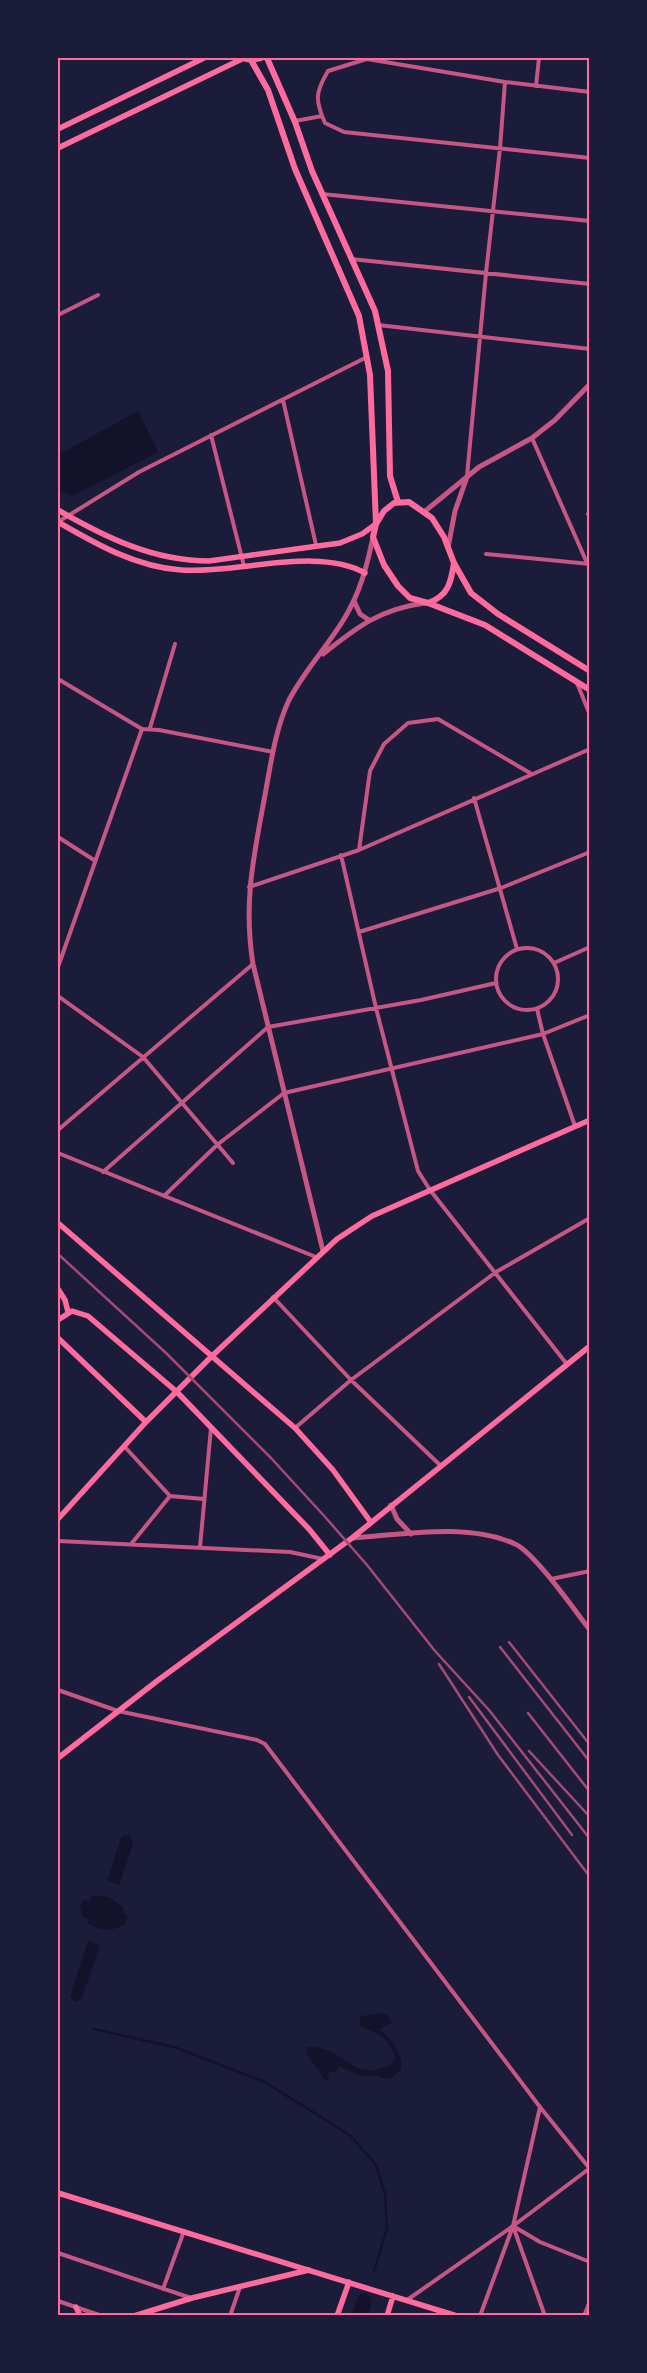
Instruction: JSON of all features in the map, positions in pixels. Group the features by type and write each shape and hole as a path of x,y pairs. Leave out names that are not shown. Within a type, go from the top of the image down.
{"main road":[{"path":"58,129 204,58"},
{"path":"58,148 243,58 251,60 261,58"},
{"path":"268,58 322,194 375,311 388,370 390,476 398,502"},
{"path":"251,60 268,90 295,169 359,316 370,375 376,524 373,537 384,565 398,586 410,598 428,603 485,626 590,690"},
{"path":"58,510 97,532 141,551 194,561 340,543 362,534 376,524 384,511 398,502 409,502 432,518 444,538 454,564 471,594 498,614 590,671"},
{"path":"58,522 90,541 136,561 180,570 211,570 321,561 354,567 365,573"},
{"path":"428,603 445,594 452,579 454,564"},
{"path":"58,1519 146,1422 273,1297 323,1251 372,1216 590,1120"},
{"path":"58,1223 295,1428 332,1470 370,1521"},
{"path":"58,1289 65,1300 68,1312"},
{"path":"58,1320 68,1312 80,1312 88,1316 177,1392 309,1529 330,1554"},
{"path":"58,1338 146,1422"},
{"path":"58,1758 118,1711 352,1538 370,1521 566,1363 590,1346"},
{"path":"58,2193 457,2316"},
{"path":"134,2316 192,2298 310,2270"},
{"path":"338,2316 349,2282"},
{"path":"387,2316 393,2296"},
{"path":"76,2307 80,2316"}],"street":[{"path":"590,92 505,82 368,58 328,71 319,86 317,104 325,123 344,132 590,158"},
{"path":"536,86 539,58"},
{"path":"448,548 455,511 467,476 505,82"},
{"path":"295,122 322,116"},
{"path":"322,194 590,221"},
{"path":"350,259 590,284"},
{"path":"58,315 98,295"},
{"path":"378,325 590,349"},
{"path":"58,522 66,515 139,472 367,357"},
{"path":"424,512 467,476 532,438 555,420 590,384"},
{"path":"283,400 316,545"},
{"path":"211,435 244,567"},
{"path":"486,554 588,563 532,438"},
{"path":"323,1251 253,964 248,933 249,887 273,752 280,724 302,678 318,658 354,600 365,573 373,537"},
{"path":"354,600 360,614 369,620"},
{"path":"318,658 369,620 392,609 428,603"},
{"path":"150,728 175,644"},
{"path":"58,679 142,729 150,728 273,752"},
{"path":"577,683 590,715"},
{"path":"359,850 370,771 384,744 408,723 438,718 530,773"},
{"path":"58,967 94,860 142,729"},
{"path":"249,887 359,850 530,773 590,749"},
{"path":"474,798 517,950"},
{"path":"58,837 94,860"},
{"path":"359,932 501,888 590,852"},
{"path":"341,855 376,1008 418,1171 430,1190 566,1363"},
{"path":"554,964 590,947"},
{"path":"529,948 540,950 554,964 558,976 557,987 546,1004 537,1009 524,1010 514,1008 499,993 496,983 500,964 507,955 517,950 529,948"},
{"path":"58,1130 253,964"},
{"path":"103,1172 268,1027 376,1008 496,983"},
{"path":"58,996 143,1057 181,1104 233,1162"},
{"path":"537,1009 543,1034 575,1126"},
{"path":"164,1196 217,1145 284,1092 543,1034 590,1015"},
{"path":"58,1153 316,1257"},
{"path":"295,1428 351,1380 496,1272 590,1218"},
{"path":"273,1297 351,1380 440,1465"},
{"path":"200,1547 211,1428"},
{"path":"124,1446 170,1496 204,1499"},
{"path":"132,1544 170,1496"},
{"path":"391,1505 397,1519 412,1534"},
{"path":"352,1538 412,1534 475,1533 516,1544 550,1580 590,1630"},
{"path":"58,1541 290,1552 323,1559"},
{"path":"550,1580 568,1574 590,1571"},
{"path":"58,1690 118,1711 257,1740 265,1744 540,2107 589,2168 513,2226 407,2300"},
{"path":"480,2316 513,2226 540,2107"},
{"path":"513,2226 540,2242 590,2262"},
{"path":"513,2226 545,2316"},
{"path":"163,2289 184,2231"},
{"path":"58,2254 192,2298"},
{"path":"230,2316 240,2287"},
{"path":"58,2301 102,2316"},
{"path":"584,2316 590,2301"}],"shaded area":[{"path":"138,411 158,452 72,496 58,489 58,455"},
{"path":"125,1835 130,1836 133,1844 119,1885 107,1881 121,1838"},
{"path":"91,1897 109,1897 123,1907 122,1911 127,1916 125,1924 116,1928 103,1929 88,1923 88,1919 83,1917 80,1905 84,1900 90,1901"},
{"path":"88,1941 100,1945 81,2000 75,2002 70,1996"},
{"path":"386,2013 392,2022 380,2029 399,2054 401,2068 397,2074 387,2078 374,2075 364,2076 338,2066 337,2071 328,2072 329,2081 323,2078 307,2054 306,2050 308,2047 321,2048 332,2052 357,2068 366,2070 392,2064 395,2059 387,2042 377,2034 359,2026 361,2016"}],"waterway":[{"path":"94,2029 174,2047 265,2082 351,2136 376,2165 385,2194 387,2228 374,2271"},
{"path":"360,2316 364,2301"}],"railway":[{"path":"58,1254 166,1353 271,1458 326,1518 367,1565 435,1651 489,1710 590,1839"},
{"path":"509,1642 590,1745"},
{"path":"500,1647 590,1762"},
{"path":"439,1664 498,1755 590,1877"},
{"path":"469,1697 572,1835"},
{"path":"528,1713 590,1792"},
{"path":"529,1751 590,1817"}]}
